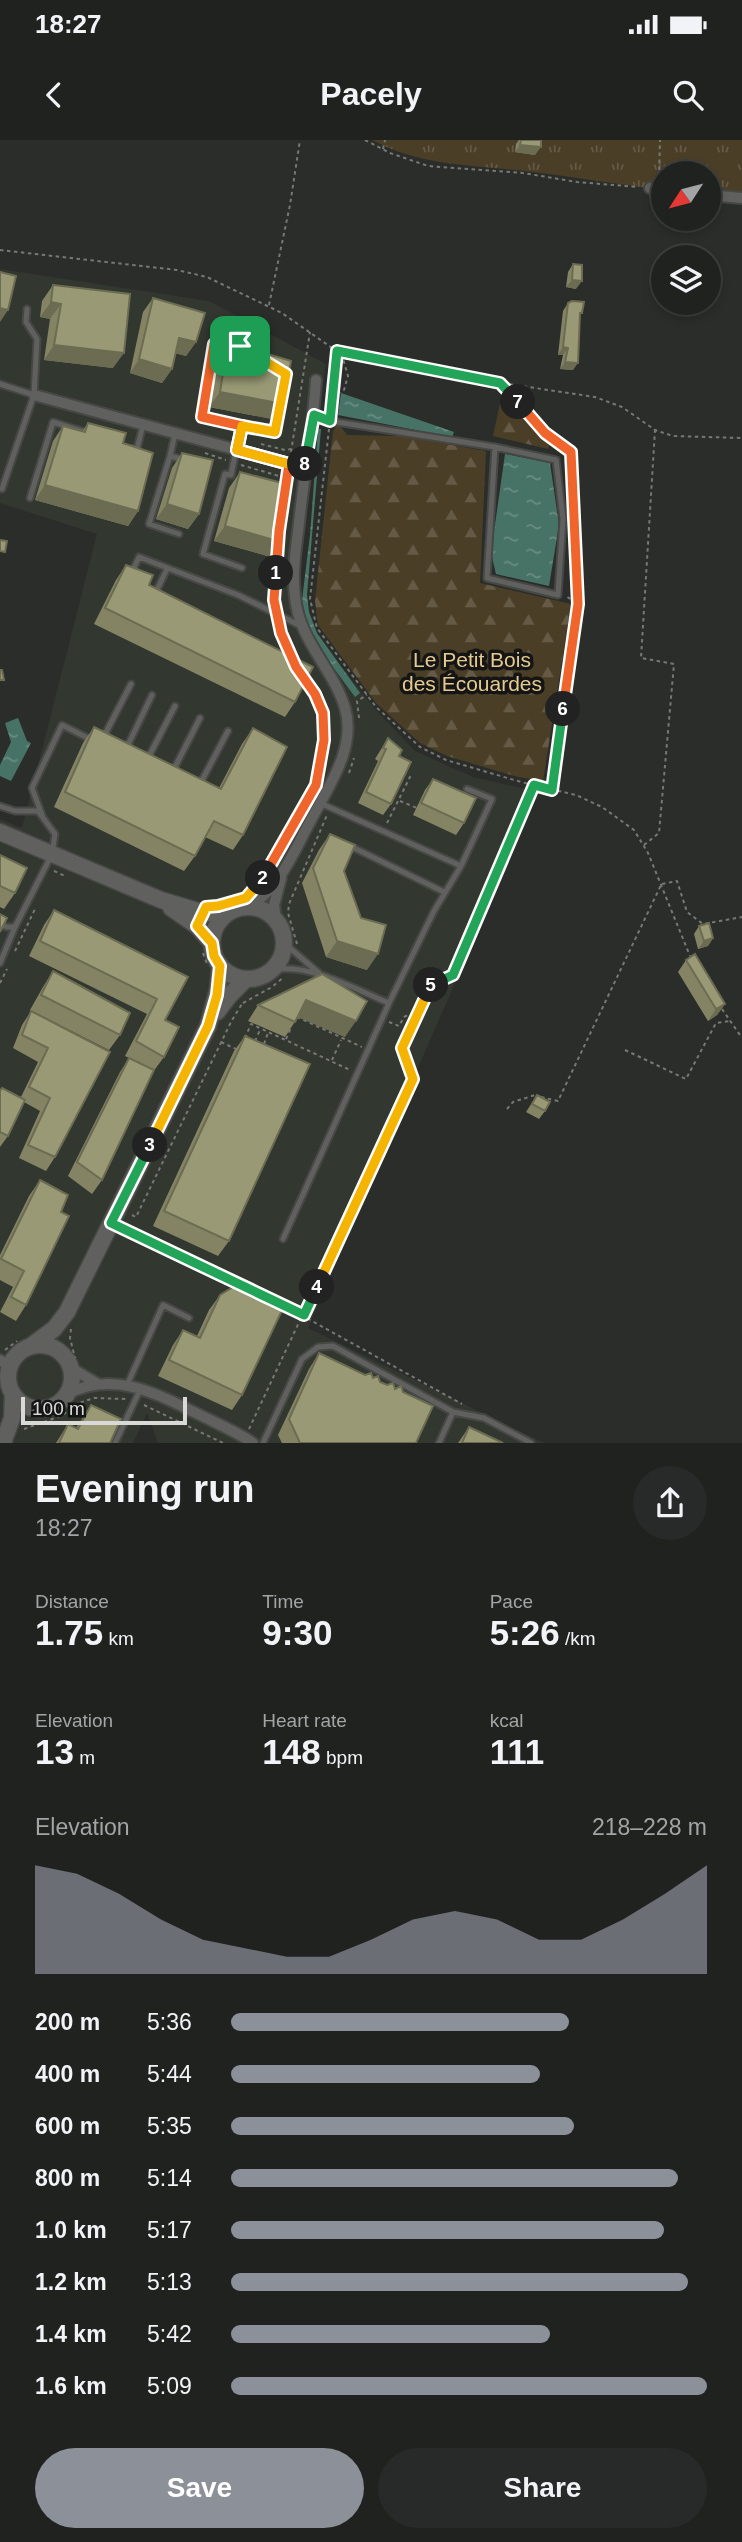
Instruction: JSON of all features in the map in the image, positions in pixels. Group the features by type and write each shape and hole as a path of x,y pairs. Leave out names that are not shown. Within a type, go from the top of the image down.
{"main road":[{"path":"0,832 52,862 71,862 161,900 204,913 226,914 248,907 268,913 280,927 290,949 272,970 260,977 246,979 215,969"},
{"path":"9,1438 13,1394 3,1362 17,1355 26,1342 54,1329 67,1312 208,1026 218,989 214,956 197,926 161,900"},
{"path":"207,945 215,927 226,914"},
{"path":"208,1026 237,999 246,979"},
{"path":"9,1438 21,1419 58,1403 67,1394 72,1381 63,1333 67,1312"},
{"path":"26,1342 58,1350 68,1363"},
{"path":"13,1394 24,1405 40,1409"}],"street":[{"path":"721,196 742,198"},
{"path":"248,907 260,899 282,874 326,805 346,741 348,721 338,691 301,626 295,598 294,567 304,468 314,415 316,380"},
{"path":"34,396 304,468"},
{"path":"275,920 274,905 282,874"},
{"path":"68,1363 98,1384"},
{"path":"67,1394 98,1384 141,1388 249,1440"}],"lane":[{"path":"2,489 34,396 37,339 26,321 27,309"},
{"path":"214,344 240,346 286,374 275,432 242,426 202,417 214,344"},
{"path":"0,384 34,396"},
{"path":"314,415 330,421 495,447 556,460 563,519 558,595 487,578 495,447"},
{"path":"30,498 53,422 101,438"},
{"path":"125,445 137,449 143,425"},
{"path":"231,475 242,426"},
{"path":"175,434 149,524 179,534"},
{"path":"170,456 191,462"},
{"path":"242,568 203,554 225,474 244,480"},
{"path":"128,578 139,557 214,584 301,626"},
{"path":"151,602 167,569"},
{"path":"0,963 15,927 52,862 55,834 43,815 32,788 62,725 100,744 131,684"},
{"path":"123,755 152,695"},
{"path":"144,765 175,705"},
{"path":"168,780 200,718"},
{"path":"195,792 228,731"},
{"path":"283,1240 389,1003 444,892 461,866 492,799 467,789"},
{"path":"326,805 461,866"},
{"path":"0,806 15,811 30,810 43,815"},
{"path":"344,844 444,892"},
{"path":"0,923 15,927"},
{"path":"290,949 323,976"},
{"path":"272,970 290,969 323,976 389,1003"},
{"path":"127,1385 163,1304 189,1318"},
{"path":"263,1443 302,1359 317,1347 333,1346 453,1412 484,1418 531,1443"},
{"path":"115,1443 141,1388"},
{"path":"439,1443 453,1412"}],"path":[{"path":"269,306 290,205 300,140"},
{"path":"365,140 428,166 523,173 578,182 651,188"},
{"path":"383,149 385,140"},
{"path":"659,161 660,140"},
{"path":"0,250 208,276 269,306 342,355 348,376 344,390 333,396"},
{"path":"285,492 310,332"},
{"path":"337,351 500,383 595,397 622,407 655,430 673,436 742,438"},
{"path":"337,351 310,599 317,628 376,707 420,747 446,760 512,780 576,795 602,807 634,830 661,884 692,963"},
{"path":"500,383 545,433 571,452 578,604 552,790"},
{"path":"643,845 659,833 674,664 641,658 655,430"},
{"path":"278,545 274,600 281,633 296,667"},
{"path":"558,591 578,604"},
{"path":"256,888 271,867 316,785 324,740 323,713 303,676"},
{"path":"358,729 357,702 367,695"},
{"path":"347,776 355,754"},
{"path":"384,830 410,778 405,774"},
{"path":"249,1440 413,1079 402,1048 432,984 453,975 534,785"},
{"path":"399,800 419,809"},
{"path":"290,949 296,939 288,913 289,904 326,805"},
{"path":"386,814 391,817"},
{"path":"52,862 65,876 71,862"},
{"path":"661,884 677,881 687,912 702,924 742,917"},
{"path":"506,1109 513,1102 535,1095 558,1101 661,884"},
{"path":"15,950 38,902"},
{"path":"207,945 215,969"},
{"path":"0,984 10,962"},
{"path":"115,1216 136,1217 221,1042 237,999 272,987 290,969"},
{"path":"723,1010 742,1038"},
{"path":"382,1019 399,1027 404,1017 410,1014 418,1015"},
{"path":"297,1017 368,1050"},
{"path":"625,1050 686,1079 716,1023 731,1021"},
{"path":"243,1043 251,1024 357,1074"},
{"path":"285,1040 291,1028"},
{"path":"251,1047 261,1029"},
{"path":"262,1049 269,1032"},
{"path":"331,1061 342,1038"},
{"path":"221,1042 239,1050"},
{"path":"115,1216 242,1285"},
{"path":"279,1303 469,1408"},
{"path":"3,1362 7,1347 26,1342"},
{"path":"9,1438 24,1428 61,1416 79,1403 94,1398 135,1401 223,1443"}],"shaded area":[{"path":"0,269 209,301 326,364 290,590 295,618 314,633 376,710 415,751 473,777 539,792 413,1079 308,1328 544,1443 158,1443 147,1413 133,1443 0,1443 0,819 22,828 97,534 0,503"}],"green space":[{"path":"372,140 742,140 742,198 721,196 721,161 651,161 651,188 447,163 391,149"},
{"path":"503,390 550,444 548,449 493,436"},
{"name":"Le Petit Bois des Écouardes","path":"338,423 347,435 400,436 486,451 480,583 571,604 543,781 518,777 447,756 420,743 376,703 318,625 315,601 333,431"}],"water":[{"path":"341,393 454,432 452,437 338,415"},
{"path":"318,429 321,429 307,595 309,612 317,633 360,693 355,697 307,624 302,600"},
{"path":"505,454 550,463 559,525 549,586 496,574 491,553"},
{"path":"18,718 27,741 31,743 11,781 0,776 0,765 11,742 5,723"}],"building":[{"path":"521,140 541,140 541,147 520,145"},
{"path":"573,264 582,265 582,281 572,280"},
{"path":"0,272 16,276 8,310 0,308"},
{"path":"53,285 130,294 124,353 54,345 61,304 51,302"},
{"path":"153,298 205,313 196,342 179,338 172,369 139,359"},
{"path":"584,302 580,313 578,363 565,362 568,348 563,347 568,303"},
{"path":"228,342 257,346 258,351 291,361 283,404 220,392"},
{"path":"88,423 126,433 123,443 153,453 138,511 45,485 63,426 85,432"},
{"path":"182,453 213,460 199,514 167,504"},
{"path":"240,472 286,484 281,542 225,526"},
{"path":"0,540 7,541 5,552 0,551"},
{"path":"126,565 153,575 149,585 313,667 295,702 105,608"},
{"path":"94,727 221,789 253,728 287,747 243,835 214,821 195,856 65,792"},
{"path":"388,738 402,750 399,756 411,762 391,804 366,792 386,749 383,748"},
{"path":"433,779 476,798 464,823 421,803"},
{"path":"330,834 355,845 344,871 361,918 386,925 378,954 337,941 313,868"},
{"path":"0,855 27,868 15,893 0,886"},
{"path":"54,910 188,977 165,1020 179,1027 164,1057 136,1041 157,999 40,941"},
{"path":"0,914 7,918 0,932"},
{"path":"709,923 713,938 704,941 699,926"},
{"path":"695,954 725,1004 716,1009 686,960"},
{"path":"53,971 130,1013 120,1035 41,995"},
{"path":"322,974 367,1001 356,1021 306,1000 295,1022 258,1005"},
{"path":"31,1011 110,1052 55,1157 28,1145 50,1098 29,1087 48,1048 22,1035"},
{"path":"245,1036 310,1064 229,1241 164,1211"},
{"path":"129,1058 154,1070 102,1180 77,1162"},
{"path":"2,1088 25,1100 8,1136 0,1132"},
{"path":"537,1095 550,1102 545,1111 532,1104"},
{"path":"40,1180 68,1195 61,1212 69,1216 26,1305 11,1297 24,1271 1,1259"},
{"path":"240,1283 285,1304 242,1395 169,1360 183,1330 200,1338 220,1295"},
{"path":"319,1353 365,1375 371,1373 373,1378 378,1376 380,1382 387,1385 393,1383 395,1389 401,1386 403,1392 433,1406 416,1443 300,1443 289,1419"},
{"path":"91,1405 121,1419 110,1443 59,1443 68,1424 78,1429"},
{"path":"469,1427 503,1443 462,1443"}],"route":[{"path":"240,346 214,344 202,417 242,426 237,450 289,464 279,531 274,600 281,633 296,667 315,694 323,713 324,740 316,785 271,867 248,897 206,907 197,926 212,943 214,956 220,966 217,995 208,1026 111,1223 304,1315 413,1079 402,1048 432,984 453,975 534,785 552,790 578,604 571,452 545,433 500,383 337,351 330,421 314,415 304,468 237,450 239,439 242,426 275,432 286,374 240,346"}]}
